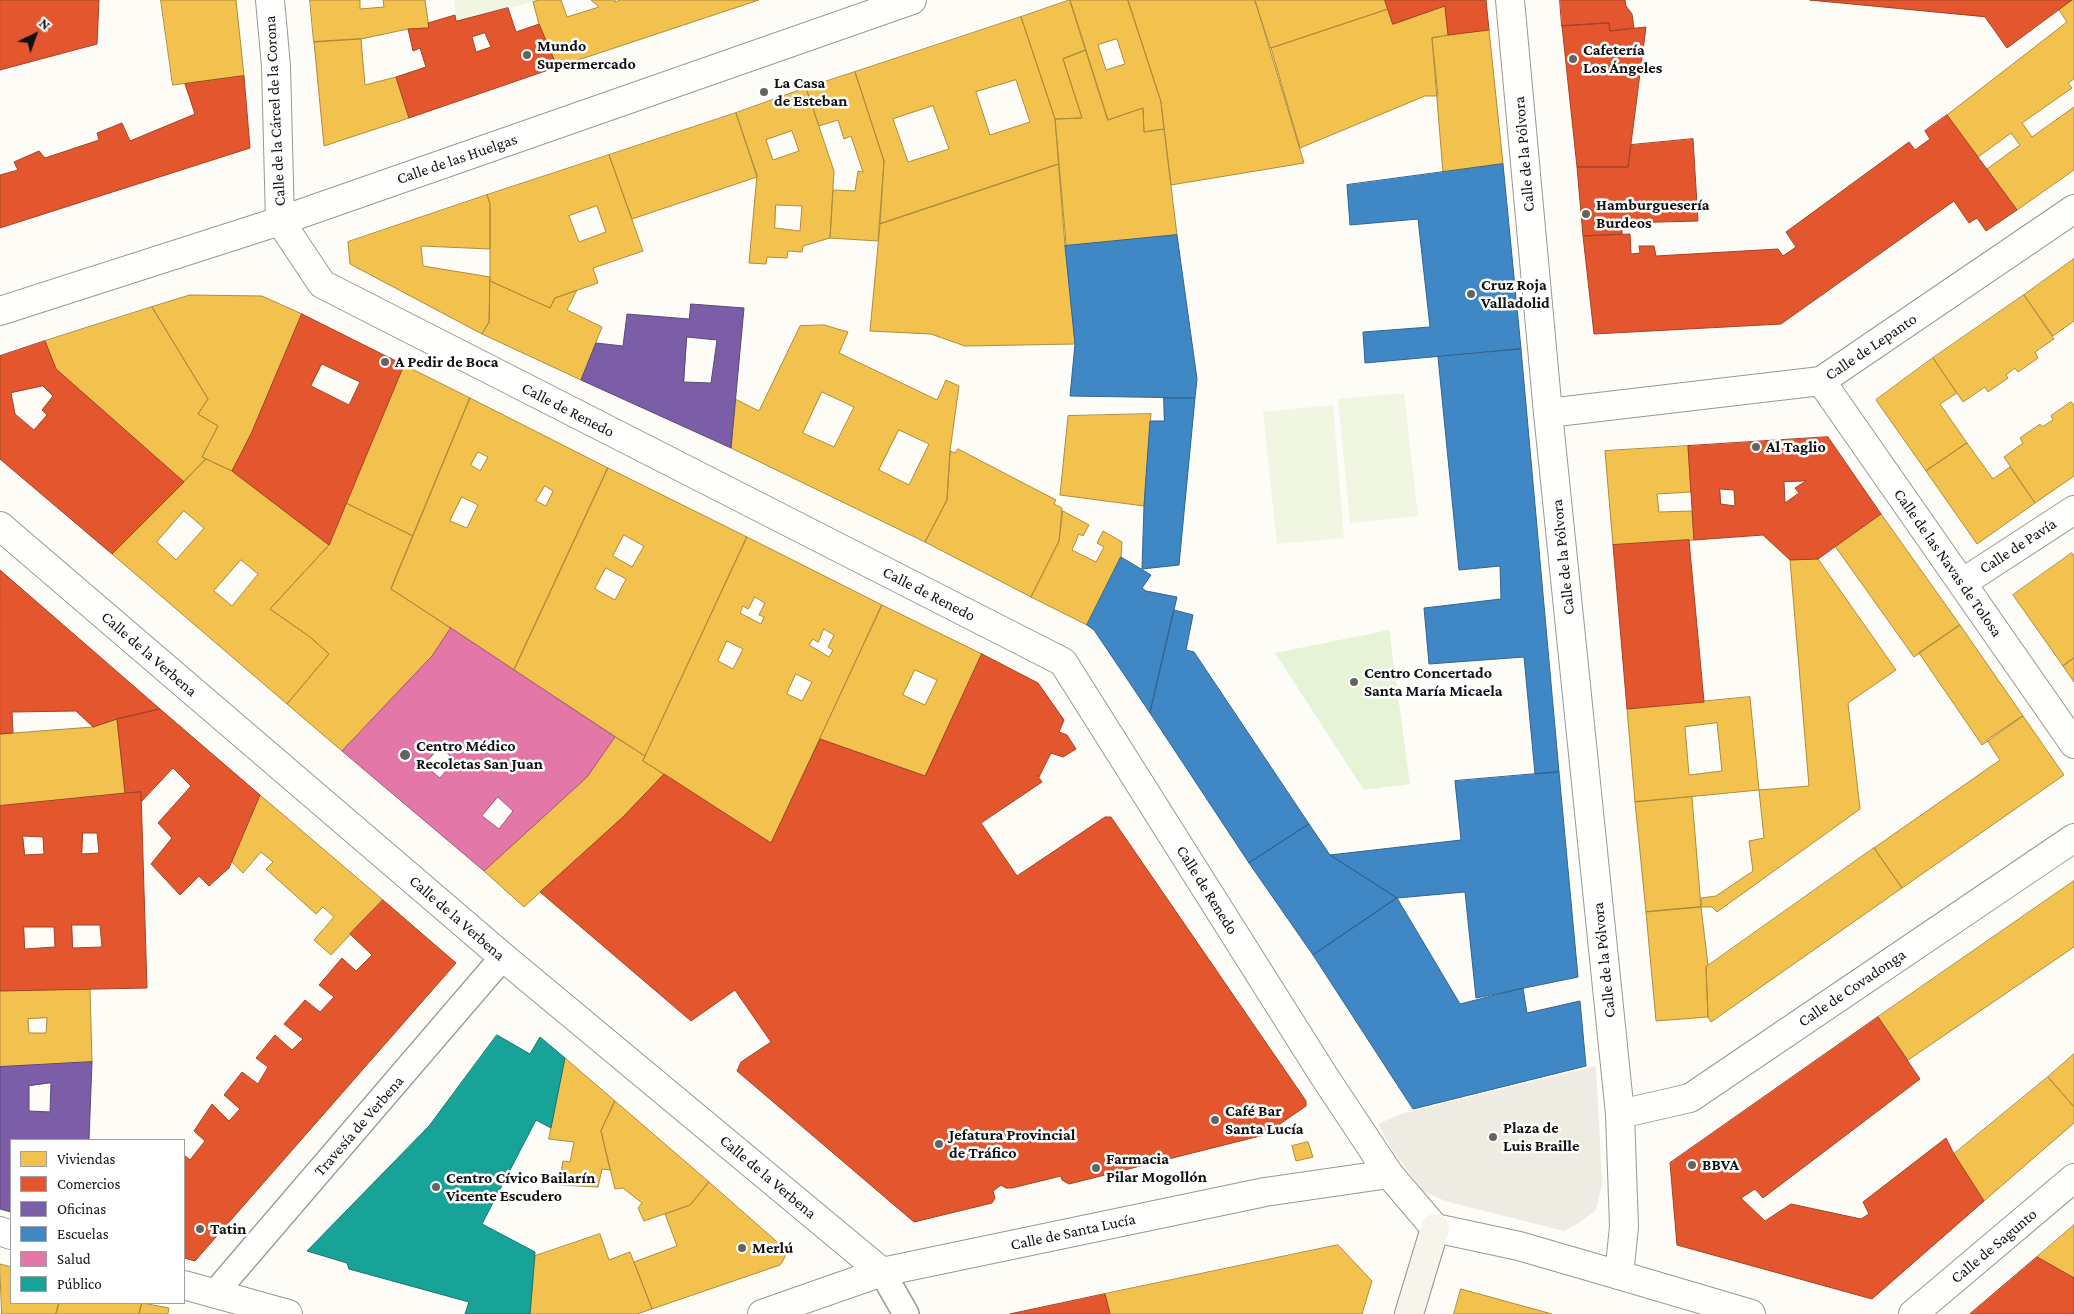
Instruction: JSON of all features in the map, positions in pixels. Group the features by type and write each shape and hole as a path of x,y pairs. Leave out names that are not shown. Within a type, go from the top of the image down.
{"main road":[{"path":"1409,1314 1435,1228"}],"street":[{"name":"Calle de la Cárcel de la Corona","path":"270,0 276,66 280,221"},
{"name":"Calle de la Pólvora","path":"1510,0 1548,413 1620,1114"},
{"name":"Calle de las Huelgas","path":"0,311 280,221 901,2"},
{"name":"Calle de Lepanto","path":"1548,413 1821,381 2074,209"},
{"name":"Calle de Renedo","path":"280,221 322,284 1063,662 1324,1076 1389,1174"},
{"name":"Calle de las Navas de Tolosa","path":"1821,381 2074,744"},
{"name":"Calle de Pavía","path":"1962,583 2074,510"},
{"name":"Calle de la Verbena","path":"0,526 503,957 882,1272 906,1314"},
{"name":"Calle de Covadonga","path":"1620,1114 1690,1098 2074,838"},
{"name":"Travesía de Verbena","path":"214,1294 503,957"},
{"path":"1618,1275 1624,1227 1620,1114"},
{"path":"1389,1174 1435,1228 1519,1246 1751,1314"},
{"name":"Calle de Santa Lucía","path":"762,1314 882,1272 1265,1192 1389,1174"},
{"name":"Calle de Sagunto","path":"1913,1314 2074,1178"},
{"path":"185,1285 288,1314"}],"green space":[{"path":"454,0 540,0 456,21"},
{"path":"1404,393 1418,516 1350,523 1338,399"},
{"path":"1333,405 1344,538 1277,544 1263,412"},
{"path":"1389,630 1410,784 1364,790 1275,653"}],"shaded area":[{"name":"Plaza de Luis Braille","path":"1596,1066 1602,1183 1596,1210 1564,1231 1445,1201 1423,1191 1393,1151 1378,1124 1401,1114"}],"building: Viviendas":[{"path":"161,0 236,0 244,76 173,85"},
{"path":"310,0 360,0 360,9 384,7 383,0 425,0 429,28 408,29 361,39 314,42"},
{"path":"561,0 567,17 599,7 591,0 615,0 615,2 620,0 759,0 557,67 539,24 533,2"},
{"path":"1070,0 1128,0 1161,102 1164,129 1144,132 1143,108 1108,120","holes":["1117,39 1125,64 1106,70 1098,45"]},
{"path":"1070,0 1086,50 1063,59 1082,118 1055,119 1021,17"},
{"path":"1128,0 1255,0 1304,163 1171,185 1161,102"},
{"path":"1255,0 1385,0 1388,9 1271,48"},
{"path":"2074,0 2074,79 2068,83 2072,88 2022,123 2032,137 2074,107 2074,170 2017,210 1987,169 2020,145 2011,133 1978,157 1947,115 2067,22 2059,10"},
{"path":"1445,6 1448,35 1432,38 1438,96 1425,96 1300,148 1271,48 1388,9 1393,24"},
{"path":"1021,17 1055,119 1059,164 880,224 884,161 855,72","holes":["1016,80 1030,122 990,135 976,92","933,106 949,149 908,162 893,119"]},
{"path":"1489,30 1503,164 1443,173 1432,38"},
{"path":"361,39 365,85 396,77 409,118 324,146 314,42"},
{"path":"1086,50 1108,120 1143,108 1144,132 1164,129 1177,235 1065,246 1055,119 1082,118 1063,59"},
{"path":"855,72 884,161 878,241 830,238 833,190 855,191 858,171 863,172 851,136 844,139 838,120 819,126 806,88"},
{"path":"806,88 834,171 830,238 803,246 802,252 788,251 787,258 767,257 766,264 749,263 757,175 736,113","holes":["792,131 799,151 773,160 766,140","776,205 802,206 800,231 775,228"]},
{"path":"736,113 757,177 632,219 609,155"},
{"path":"609,155 643,251 593,268 598,283 555,298 550,308 490,281 490,204 487,195","holes":["597,206 606,232 579,242 569,216"]},
{"path":"1059,164 1075,344 965,346 931,334 870,331 880,224"},
{"path":"487,195 490,204 490,249 421,246 423,266 490,277 489,322 482,334 350,264 348,242"},
{"path":"2074,259 2074,321 2053,336 2024,295"},
{"path":"490,281 550,308 555,298 577,290 567,310 602,327 581,380 482,334 489,322"},
{"path":"190,295 262,296 302,314 251,434 232,471 202,457 218,426 198,414 208,399 152,307"},
{"path":"2024,295 2054,339 2035,352 2038,358 2018,372 2015,368 2006,375 2008,378 1988,392 1985,387 1963,402 1933,358"},
{"path":"152,307 208,399 198,414 218,426 202,457 206,459 184,482 56,369 45,341"},
{"path":"824,325 848,332 839,353 937,400 946,380 959,386 950,451 947,500 925,542 731,448 735,399 759,411 800,326","holes":["822,392 854,407 834,447 803,433","899,430 929,444 909,485 879,470"]},
{"path":"1933,358 1957,393 1940,404 1967,443 1926,471 1876,400"},
{"path":"404,365 470,398 413,536 346,503"},
{"path":"470,398 608,468 514,670 391,589","holes":["478,452 488,457 480,471 471,465","545,486 553,491 546,506 536,501","462,497 478,505 467,528 450,521"]},
{"path":"2071,402 2074,405 2074,476 2035,503 2004,457 2023,443 2020,438 2040,424 2042,427 2053,420 2051,416"},
{"path":"1151,414 1144,506 1060,495 1068,416"},
{"path":"1967,443 1993,479 2010,467 2035,503 1977,544 1926,471"},
{"path":"1688,446 1691,492 1657,494 1659,512 1692,511 1694,540 1613,545 1605,451"},
{"path":"958,449 1056,500 1054,504 1062,508 1059,541 1031,597 925,542 947,500 950,451 955,453"},
{"path":"206,459 232,471 329,545 270,609 310,637 329,654 287,704 112,554","holes":["184,511 204,528 176,560 157,542","241,560 258,574 232,606 214,591"]},
{"path":"608,468 747,537 645,756 514,670","holes":["624,535 644,546 632,567 613,556","606,568 626,579 615,600 595,589"]},
{"path":"346,503 413,536 391,589 451,628 432,656 342,751 287,704 329,654 310,637 270,609 329,545"},
{"path":"1063,511 1089,525 1083,536 1079,534 1072,550 1096,562 1104,547 1097,543 1103,531 1122,542 1121,557 1087,625 1031,597 1059,541"},
{"path":"1881,514 1960,625 1914,657 1835,546"},
{"path":"747,537 882,605 771,843 643,761","holes":["755,597 765,603 759,615 764,617 761,624 740,613 743,606 748,609","824,629 834,635 828,647 833,650 829,657 809,645 813,639 818,642","727,641 743,649 733,669 718,661","796,674 812,682 802,701 787,694"]},
{"path":"2072,553 2074,556 2074,658 2063,666 2013,595"},
{"path":"1818,559 1896,670 1848,703 1860,809 1717,912 1712,907 1701,907 1701,898 1716,896 1753,871 1749,841 1764,838 1759,790 1809,786 1790,560"},
{"path":"882,605 982,654 925,776 820,739","holes":["915,670 937,680 925,705 903,695"]},
{"path":"1960,625 2023,716 1982,745 1919,653"},
{"path":"2074,658 2074,682 2063,666"},
{"path":"1750,697 1759,790 1635,802 1627,709","holes":["1717,723 1722,771 1689,775 1685,727"]},
{"path":"2023,716 2064,775 1902,888 1874,848 2000,760 1987,740"},
{"path":"117,719 125,793 0,806 0,734 93,727"},
{"path":"615,737 645,756 643,761 664,774 623,817 524,907 484,871 587,777"},
{"path":"260,795 383,900 331,955 314,940 334,917 323,907 316,914 266,869 273,862 261,852 243,873 232,862"},
{"path":"1692,797 1701,907 1646,912 1635,802"},
{"path":"1874,848 1902,888 1711,1022 1708,1017 1706,967"},
{"path":"2074,881 2074,947 1908,1060 1878,1017"},
{"path":"1701,907 1708,965 1706,967 1708,1017 1656,1021 1646,912"},
{"path":"90,989 92,1062 0,1067 0,991","holes":["47,1018 46,1033 29,1033 28,1019"]},
{"path":"2074,1054 2074,1107 2048,1077"},
{"path":"565,1058 615,1101 601,1131 610,1170 602,1169 598,1187 559,1185 563,1161 570,1162 574,1142 549,1139"},
{"path":"2048,1077 2074,1107 2074,1123 1984,1201 1954,1154"},
{"path":"615,1101 709,1182 690,1205 644,1221 638,1208 642,1203 623,1188 615,1189 601,1131"},
{"path":"1308,1142 1313,1157 1296,1161 1292,1146"},
{"path":"709,1182 784,1248 785,1257 780,1265 652,1309 634,1262 677,1246 665,1214 690,1205"},
{"path":"2074,1225 2074,1278 2037,1257"},
{"path":"600,1234 609,1260 630,1252 652,1309 637,1314 530,1314 535,1256"},
{"path":"1338,1245 1372,1281 1362,1314 1110,1314 1105,1294"},
{"path":"0,1264 10,1267 10,1304 59,1304 56,1314 2,1314"},
{"path":"1461,1289 1552,1314 1454,1314"},
{"path":"59,1304 142,1304 139,1314 56,1314"},
{"path":"142,1304 169,1308 168,1314 139,1314"}],"building: Comercios":[{"path":"0,0 99,0 97,44 0,70"},
{"path":"1385,0 1486,0 1489,30 1448,35 1445,6 1393,24"},
{"path":"1560,0 1625,0 1626,6 1632,14 1634,28 1610,31 1609,23 1562,26"},
{"path":"1810,0 2072,0 2007,48 1985,17"},
{"path":"508,8 516,32 539,24 557,67 409,118 396,77 426,67 420,48 413,51 408,29 429,28 428,23 455,15 456,21","holes":["485,33 491,47 476,52 472,37"]},
{"path":"1609,23 1610,31 1646,27 1628,167 1577,167 1562,26"},
{"path":"244,76 250,148 0,228 0,175 18,170 14,162 39,151 45,158 99,140 97,133 122,123 130,141 195,114 185,84"},
{"path":"1947,115 2017,210 1986,231 1977,218 1969,223 1954,201 1781,324 1594,334 1583,236 1630,234 1631,254 1640,253 1639,246 1654,246 1656,256 1778,249 1783,256 1796,247 1786,232 1909,142 1915,150 1930,139 1925,131"},
{"path":"1693,139 1698,221 1622,223 1622,234 1583,236 1577,167 1628,167 1631,145"},
{"path":"302,314 404,365 329,545 232,471 251,434","holes":["322,364 360,382 349,405 311,386"]},
{"path":"45,341 56,369 184,482 112,554 0,459 0,356","holes":["43,386 53,396 42,410 47,415 34,430 15,414 11,393"]},
{"path":"1828,437 1881,514 1818,559 1790,560 1763,535 1694,540 1688,446","holes":["1806,481 1795,488 1799,493 1785,503 1784,482","1720,489 1734,490 1735,506 1721,504"]},
{"path":"1689,540 1704,702 1627,709 1613,545"},
{"path":"0,570 160,709 93,727 76,711 12,712 13,733 0,734"},
{"path":"982,654 1038,683 1064,720 1059,732 1067,735 1076,749 1063,757 1051,753 1039,777 1037,775 1042,782 981,823 1017,876 1105,817 1111,817 1306,1101 1306,1106 1264,1135 1069,1184 1062,1180 1061,1176 1012,1188 1006,1188 1001,1185 993,1191 995,1198 992,1203 914,1222 737,1071 741,1062 771,1042 735,990 691,1021 540,892 623,817 664,774 771,843 820,739 925,776"},
{"path":"160,709 260,795 229,868 209,886 199,876 180,895 151,864 172,838 158,823 191,786 173,768 141,802 141,792 125,793 117,719"},
{"path":"141,792 147,988 0,991 0,806","holes":["83,833 97,833 99,853 82,854","23,836 43,837 44,854 25,855","72,925 100,925 102,947 73,948","24,927 54,927 55,947 25,949"]},
{"path":"383,900 456,963 195,1261 185,1258 185,1156 190,1160 205,1141 194,1131 212,1104 229,1121 240,1109 224,1095 242,1072 258,1084 268,1067 256,1058 275,1035 292,1050 303,1039 284,1024 305,1000 320,1012 334,997 319,985 342,958 356,971 372,955 350,934"},
{"path":"1878,1017 1920,1079 1763,1198 1755,1189 1741,1198 1765,1221 1791,1204 1861,1219 1869,1214 1863,1202 1946,1138 1984,1201 1872,1299 1677,1245 1670,1163"},
{"path":"2037,1257 2074,1278 2074,1314 1970,1314"},
{"path":"1105,1294 1110,1314 1010,1314"}],"building: Oficinas":[{"path":"691,304 744,308 731,448 581,380 596,343 623,346 627,314 689,319","holes":["687,337 717,340 711,383 684,382"]},
{"path":"92,1062 89,1139 10,1139 10,1212 0,1209 0,1067","holes":["51,1083 50,1112 29,1111 29,1086"]}],"building: Escuelas":[{"name":"Cruz Roja Valladolid","path":"1503,164 1521,349 1365,363 1363,332 1430,327 1418,219 1350,225 1347,185"},
{"path":"1177,235 1197,379 1195,398 1070,396 1075,344 1065,246"},
{"path":"1521,349 1559,772 1535,774 1524,657 1429,664 1424,608 1501,599 1500,566 1459,570 1438,357"},
{"path":"1164,398 1195,398 1179,565 1142,569 1150,421 1164,421"},
{"path":"1121,557 1151,575 1142,588 1146,591 1177,597 1150,713 1094,630 1087,625"},
{"path":"1174,610 1193,615 1186,650 1194,652 1309,824 1249,863 1150,713"},
{"path":"1559,772 1578,977 1476,998 1465,892 1397,898 1330,855 1461,840 1455,781"},
{"path":"1309,824 1330,855 1397,898 1313,955 1249,863"},
{"path":"1397,898 1460,1004 1523,988 1527,1013 1580,1001 1586,1066 1413,1109 1313,955"}],"building: Salud":[{"path":"451,628 615,737 587,777 484,871 342,751 432,656","holes":["440,747 455,760 440,778 424,765","498,797 513,811 499,829 482,816"]}],"building: Público":[{"name":"Centro Cívico Bailarín Vicente Escudero","path":"497,1035 530,1054 540,1037 565,1058 551,1128 536,1120 482,1224 535,1252 530,1314 465,1314 469,1302 349,1269 347,1263 307,1251 429,1126"}],"place":[{"name":"Mundo Supermercado","path":"527,55"},
{"name":"Cafetería Los Ángeles","path":"1573,59"},
{"name":"La Casa de Esteban","path":"764,92"},
{"name":"Hamburguesería Burdeos","path":"1586,214"},
{"name":"Cruz Roja Valladolid","path":"1471,294"},
{"name":"A Pedir de Boca","path":"385,362"},
{"name":"Al Taglio","path":"1756,447"},
{"name":"Centro Concertado Santa María Micaela","path":"1354,682"},
{"name":"Centro Médico Recoletas San Juan","path":"405,755"},
{"name":"Café Bar Santa Lucía","path":"1215,1120"},
{"name":"Plaza de Luis Braille","path":"1493,1137"},
{"name":"Jefatura Provincial de Tráfico","path":"939,1144"},
{"name":"BBVA","path":"1692,1165"},
{"name":"Farmacia Pilar Mogollón","path":"1096,1168"},
{"name":"Centro Cívico Bailarín Vicente Escudero","path":"436,1187"},
{"name":"Tatin","path":"200,1229"},
{"name":"Merlú","path":"742,1248"}]}
